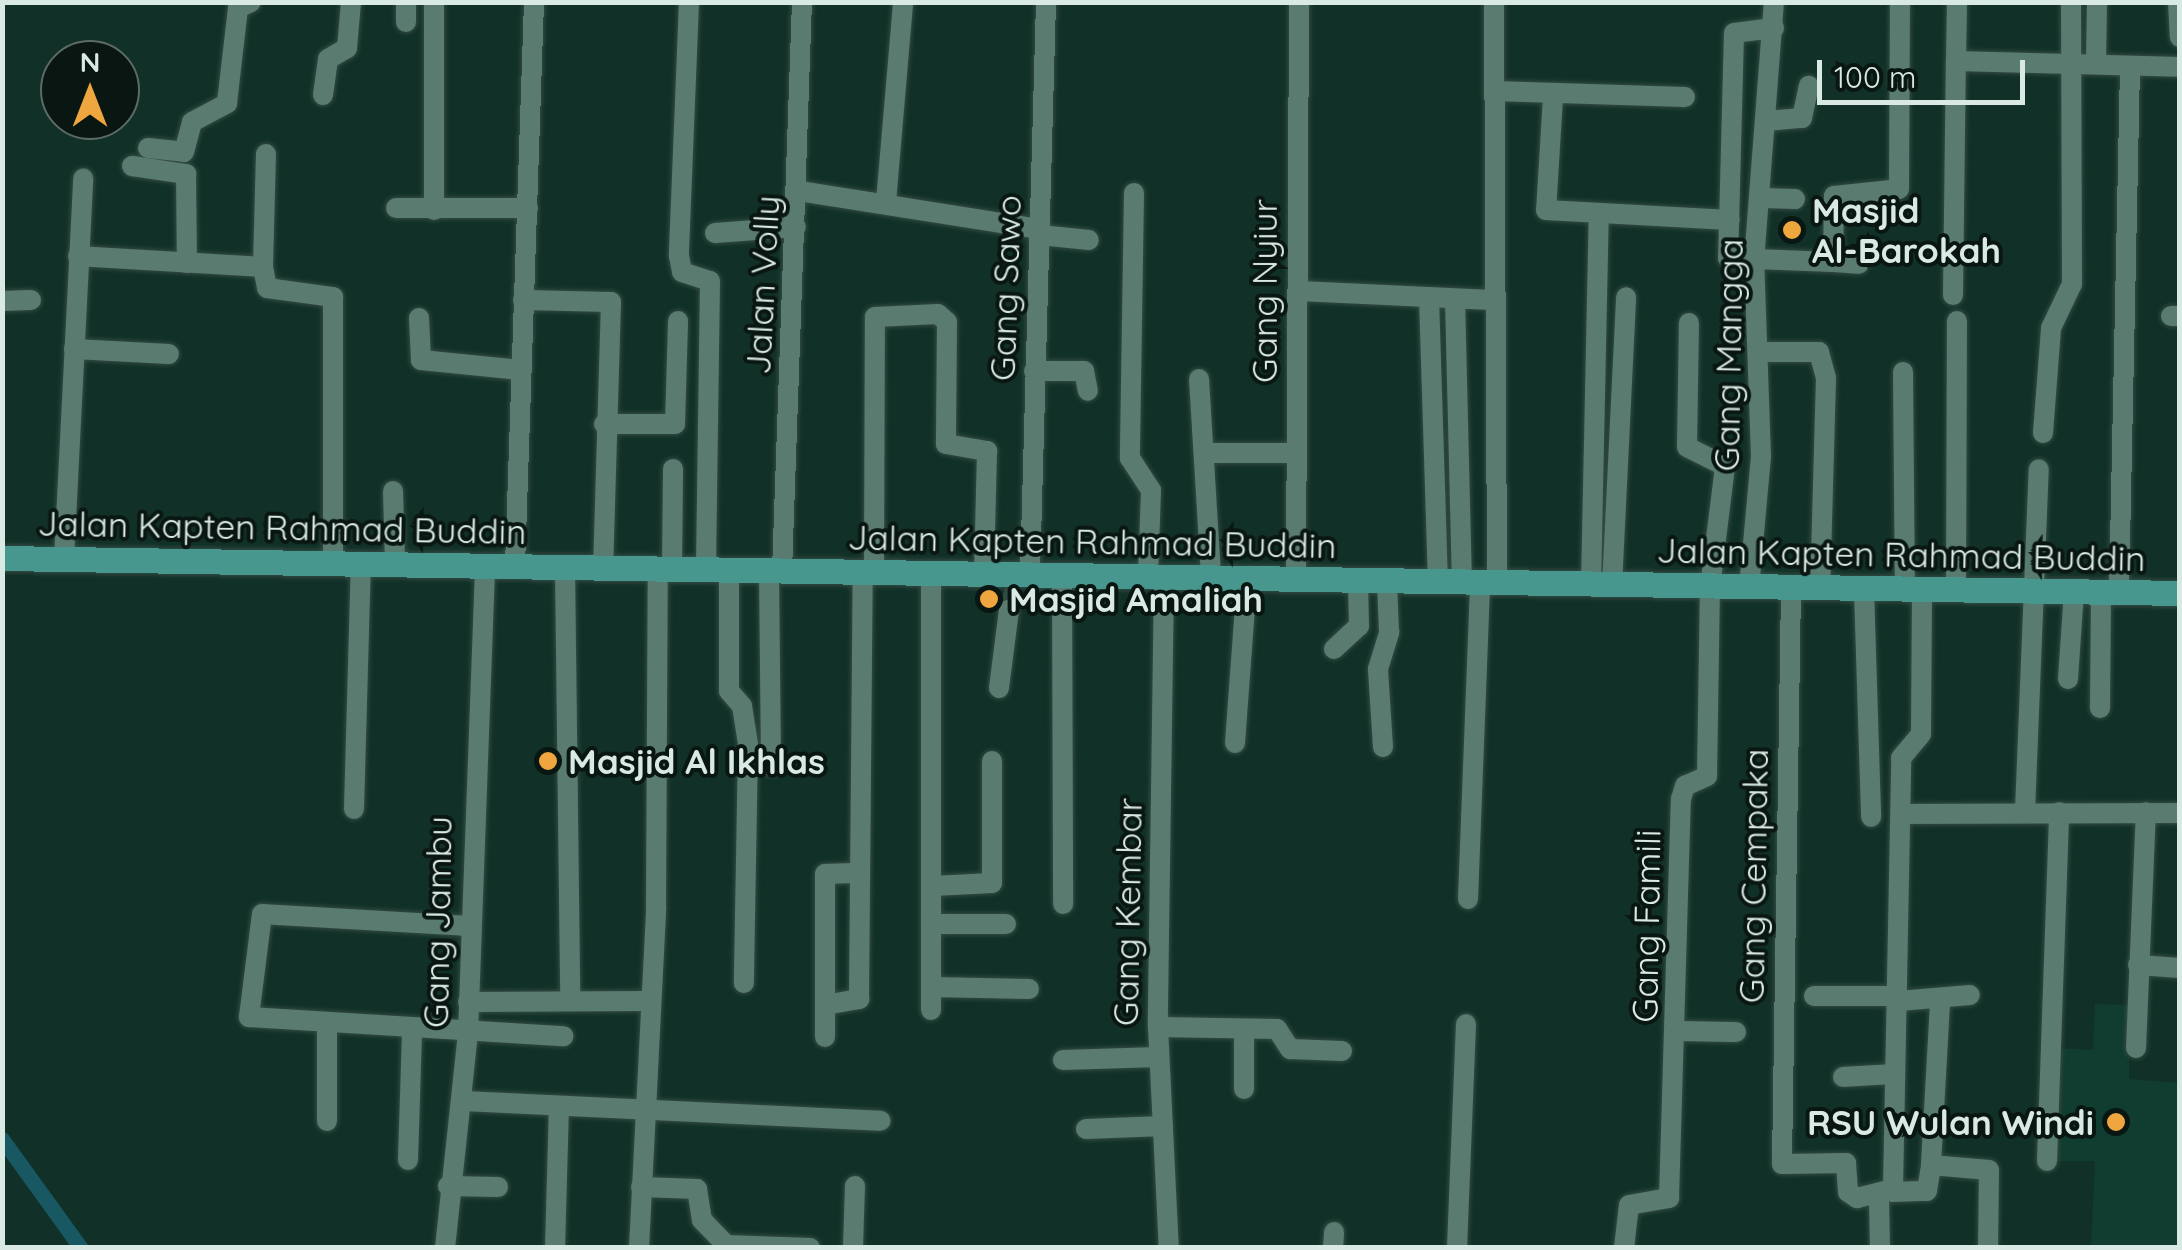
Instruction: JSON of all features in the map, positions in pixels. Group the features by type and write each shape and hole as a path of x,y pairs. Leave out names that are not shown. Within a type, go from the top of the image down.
{"main road":[{"name":"Jalan Kapten Rahmad Buddin","path":"2,558 984,574 1020,580 1062,576 2180,593"}],"street":[{"path":"148,148 184,152 192,122 227,103 238,8 252,2"},
{"path":"323,95 328,58 347,48 350,2"},
{"path":"434,2 434,210"},
{"path":"516,566 534,2"},
{"path":"689,2 679,256 682,272 710,281 717,570 728,691 742,706 748,746 744,983"},
{"name":"Jalan Volly","path":"771,766 776,571 798,191 802,2"},
{"path":"886,202 903,2"},
{"name":"Gang Sawo","path":"1020,580 1034,371 1046,2"},
{"name":"Gang Nyiur","path":"1296,580 1299,2"},
{"path":"1469,583 1493,300 1494,2"},
{"name":"Gang Mangga","path":"1749,588 1759,352 1754,261 1763,198 1774,2"},
{"path":"1833,262 1834,196 1899,189 1900,2"},
{"path":"2042,432 2051,328 2072,284 2071,2"},
{"path":"2096,2 2096,63"},
{"path":"2178,2 2180,37"},
{"path":"1952,4 1956,61 1953,295"},
{"path":"1774,28 1734,33 1728,258 1859,264"},
{"path":"1956,61 2180,67"},
{"path":"2100,708 2110,592 2130,66"},
{"path":"1766,121 1802,118 1809,86"},
{"path":"1494,91 1553,96 1685,97"},
{"path":"1553,96 1546,210 1730,220"},
{"path":"266,154 263,267 267,288 333,297 333,563"},
{"path":"132,166 186,174 187,263"},
{"path":"64,558 83,178"},
{"path":"798,191 886,202 1089,240"},
{"name":"Gang Kembar","path":"1134,193 1130,458 1151,490 1156,578 1158,1056 1170,1248"},
{"path":"1763,198 1795,198"},
{"path":"396,208 528,208"},
{"path":"1598,214 1602,585"},
{"path":"715,233 796,227"},
{"path":"78,256 263,267"},
{"path":"1299,291 1493,300"},
{"path":"523,297 611,302 602,568"},
{"path":"1429,297 1469,583"},
{"path":"1602,585 1626,297"},
{"path":"1455,299 1469,583 1468,899"},
{"path":"2,302 31,300"},
{"path":"825,1006 859,999 876,315 946,320 946,444 987,452 984,574"},
{"path":"419,318 421,360 521,370"},
{"path":"604,424 675,424 678,321"},
{"path":"1957,321 1975,592"},
{"name":"Gang Famili","path":"1624,1248 1628,1205 1669,1198 1681,799 1685,786 1707,776 1710,587 1725,466 1687,447 1689,323"},
{"path":"74,350 169,354"},
{"path":"1759,352 1819,352 1820,589"},
{"path":"1034,371 1084,371 1088,391"},
{"path":"1880,1248 1899,999 1902,754 1922,734 1903,372"},
{"path":"1199,379 1208,453 1211,578"},
{"path":"1208,453 1296,454"},
{"path":"639,1248 645,1000 656,907 665,569 672,469"},
{"path":"2024,812 2040,469"},
{"path":"393,491 395,564"},
{"path":"354,810 362,564"},
{"name":"Gang Jambu","path":"445,1248 448,1186 463,1101 468,1033 468,926 485,566"},
{"path":"564,567 570,1000"},
{"path":"931,574 932,1010"},
{"path":"1062,576 1063,904"},
{"path":"1235,743 1247,579"},
{"path":"1334,649 1359,626 1358,581"},
{"path":"1383,746 1378,668 1389,632 1387,582"},
{"name":"Gang Cempaka","path":"1791,588 1782,1164 1846,1163 1850,1196 1886,1195"},
{"path":"1864,590 1871,818"},
{"path":"2068,680 2074,592"},
{"path":"999,688 1009,610"},
{"path":"933,886 992,883 992,761"},
{"path":"2047,1161 2059,812"},
{"path":"2136,1048 2146,812"},
{"path":"1902,814 2180,813"},
{"path":"825,1037 825,874 860,873"},
{"path":"468,926 262,914 249,1017 328,1026 563,1036"},
{"path":"933,924 1006,924"},
{"path":"2138,965 2180,968"},
{"path":"932,987 1029,989"},
{"path":"1814,996 1940,1004 1970,995"},
{"path":"468,1002 645,1000"},
{"path":"1886,1195 1927,1191 1940,1004"},
{"path":"1457,1248 1466,1024"},
{"path":"327,1121 328,1026"},
{"path":"1158,1027 1279,1030 1290,1049 1342,1050"},
{"path":"408,1160 412,1030"},
{"path":"1244,1030 1244,1089"},
{"path":"1677,1031 1736,1032"},
{"path":"1063,1060 1158,1056"},
{"path":"1843,1077 1894,1074"},
{"path":"463,1101 642,1114 880,1122"},
{"path":"555,1248 559,1107"},
{"path":"1086,1128 1163,1126"},
{"path":"1931,1165 1990,1170 1988,1248"},
{"path":"448,1186 498,1187"},
{"path":"853,1248 855,1186"},
{"path":"641,1187 697,1189 702,1220 726,1245 810,1248"}],"shaded area":[{"name":"RSU Wulan Windi","path":"2095,1004 2130,1005 2129,1079 2179,1083 2179,1247 2091,1247 2095,1161 2052,1161 2053,1048 2093,1050"}],"waterway":[{"path":"2,1139 81,1248"}],"tunnel":[{"path":"1009,610 1015,589"}],"place":[{"name":"Masjid Al-Barokah","path":"1792,230"},
{"name":"Masjid Amaliah","path":"989,599"},
{"name":"Masjid Al Ikhlas","path":"548,761"},
{"name":"RSU Wulan Windi","path":"2116,1122"}]}
